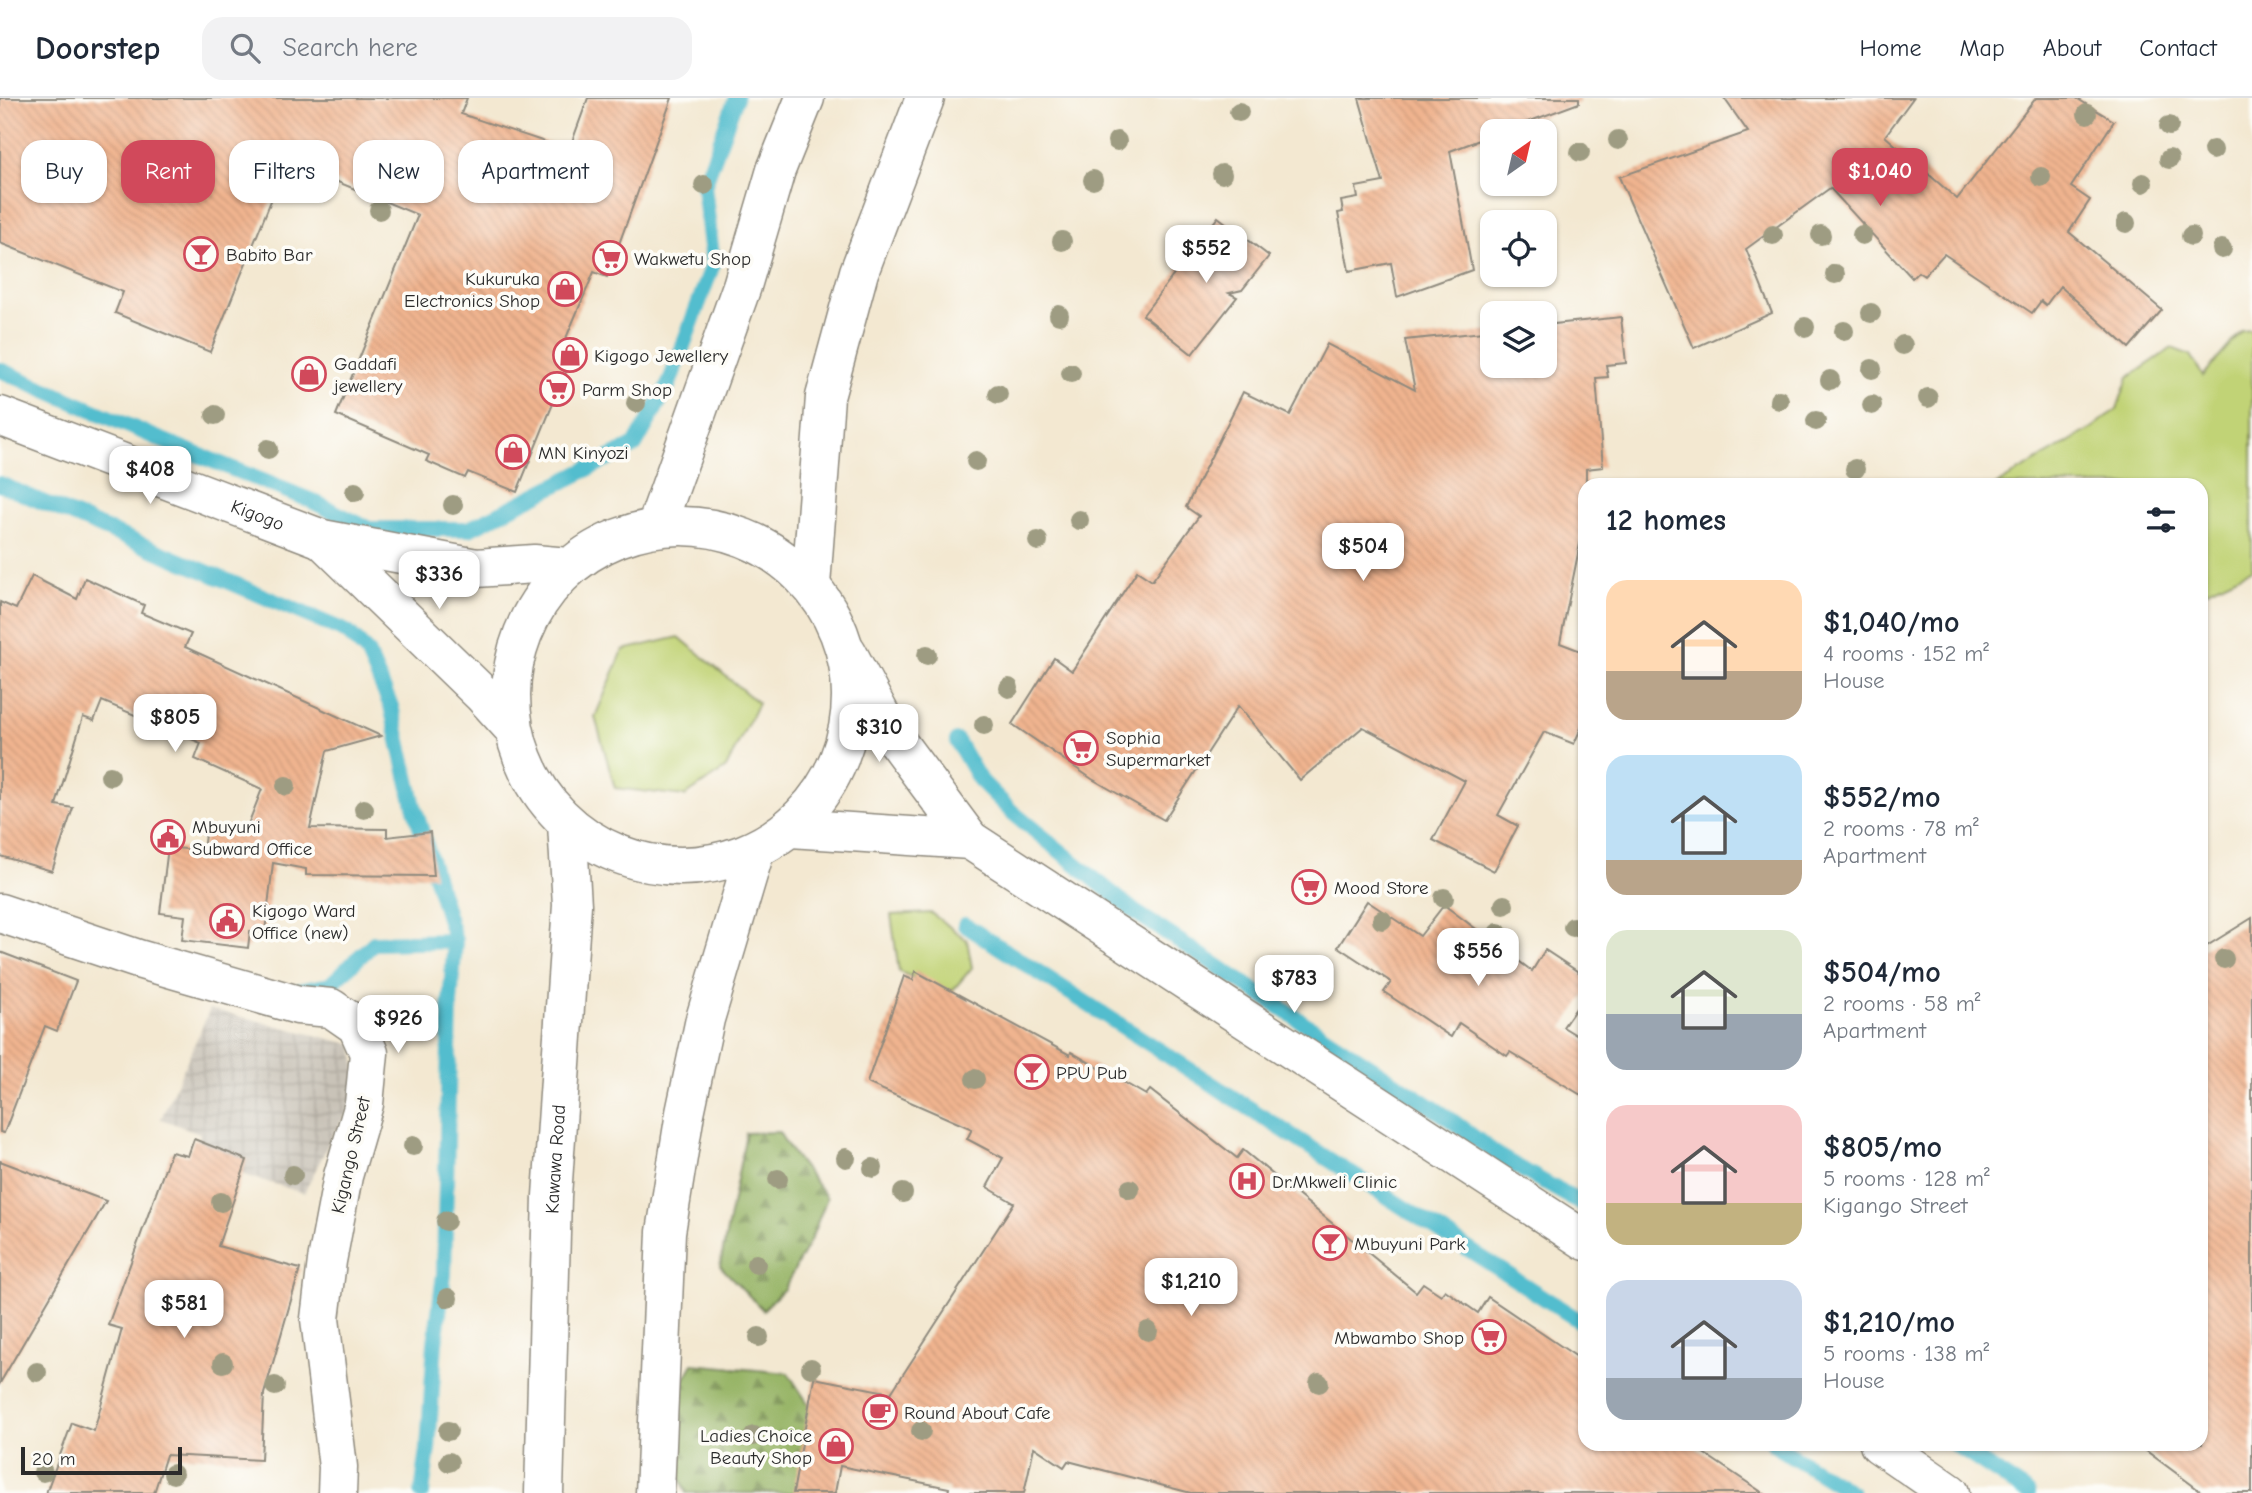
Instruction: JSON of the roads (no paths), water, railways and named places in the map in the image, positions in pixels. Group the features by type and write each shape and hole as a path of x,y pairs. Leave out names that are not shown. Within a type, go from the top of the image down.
{"main road":[{"path":"656,527 742,286 776,170 805,98"},
{"path":"811,585 825,397 859,272 925,98"},
{"name":"Kigogo","path":"0,416 321,539"},
{"path":"847,652 853,700 845,748 824,792 791,828 755,851 691,868 624,858 567,824 531,780 512,727 511,668 530,612 568,567 600,545 627,533 656,527 699,526 741,536 780,556 811,585 833,617 847,652 889,731 900,742 970,840 1578,1236"},
{"path":"321,539 476,568 534,564 568,567"},
{"path":"321,539 482,694 512,727"},
{"name":"Kawawa Road","path":"544,1493 552,1196 572,905 567,824"},
{"path":"791,828 970,840"},
{"path":"655,1493 666,1233 685,1114 705,1019 755,851"},
{"name":"Kigango Street","path":"0,913 151,963 298,1005 331,1008 356,1026 369,1053 364,1104 343,1175 327,1261 320,1319 338,1467 337,1493"},
{"path":"1889,1451 1950,1493"}],"waterway":[{"path":"0,370 312,501 369,529 469,529 635,445 669,384 713,264 704,186 736,98"},
{"path":"0,484 347,632 367,652 391,706 414,806 455,941 450,1003 444,1274 422,1493"},
{"path":"957,741 979,779 1012,812 1135,912 1447,1117 1500,1157 1578,1201"},
{"path":"965,925 1578,1320"},
{"path":"298,991 330,985 374,943 455,941"},
{"path":"1784,1451 1852,1493"},
{"path":"1965,1451 2028,1493"}],"place":[{"name":"Babito Bar","path":"201,254"},
{"name":"Wakwetu Shop","path":"610,258"},
{"name":"Kukuruka Electronics Shop","path":"565,289"},
{"name":"Kigogo Jewellery","path":"570,355"},
{"name":"Gaddafi jewellery","path":"309,374"},
{"name":"Parm Shop","path":"557,389"},
{"name":"MN Kinyozi","path":"513,452"},
{"name":"Sophia Supermarket","path":"1081,748"},
{"name":"Mbuyuni Subward Office","path":"168,837"},
{"name":"Mood Store","path":"1309,887"},
{"name":"Kigogo Ward Office (new)","path":"227,921"},
{"name":"PPU Pub","path":"1032,1072"},
{"name":"Dr.Mkweli Clinic","path":"1247,1181"},
{"name":"Mbuyuni Park","path":"1330,1243"},
{"name":"Mbwambo Shop","path":"1489,1337"},
{"name":"Round About Cafe","path":"880,1412"},
{"name":"Ladies Choice Beauty Shop","path":"836,1446"}]}
